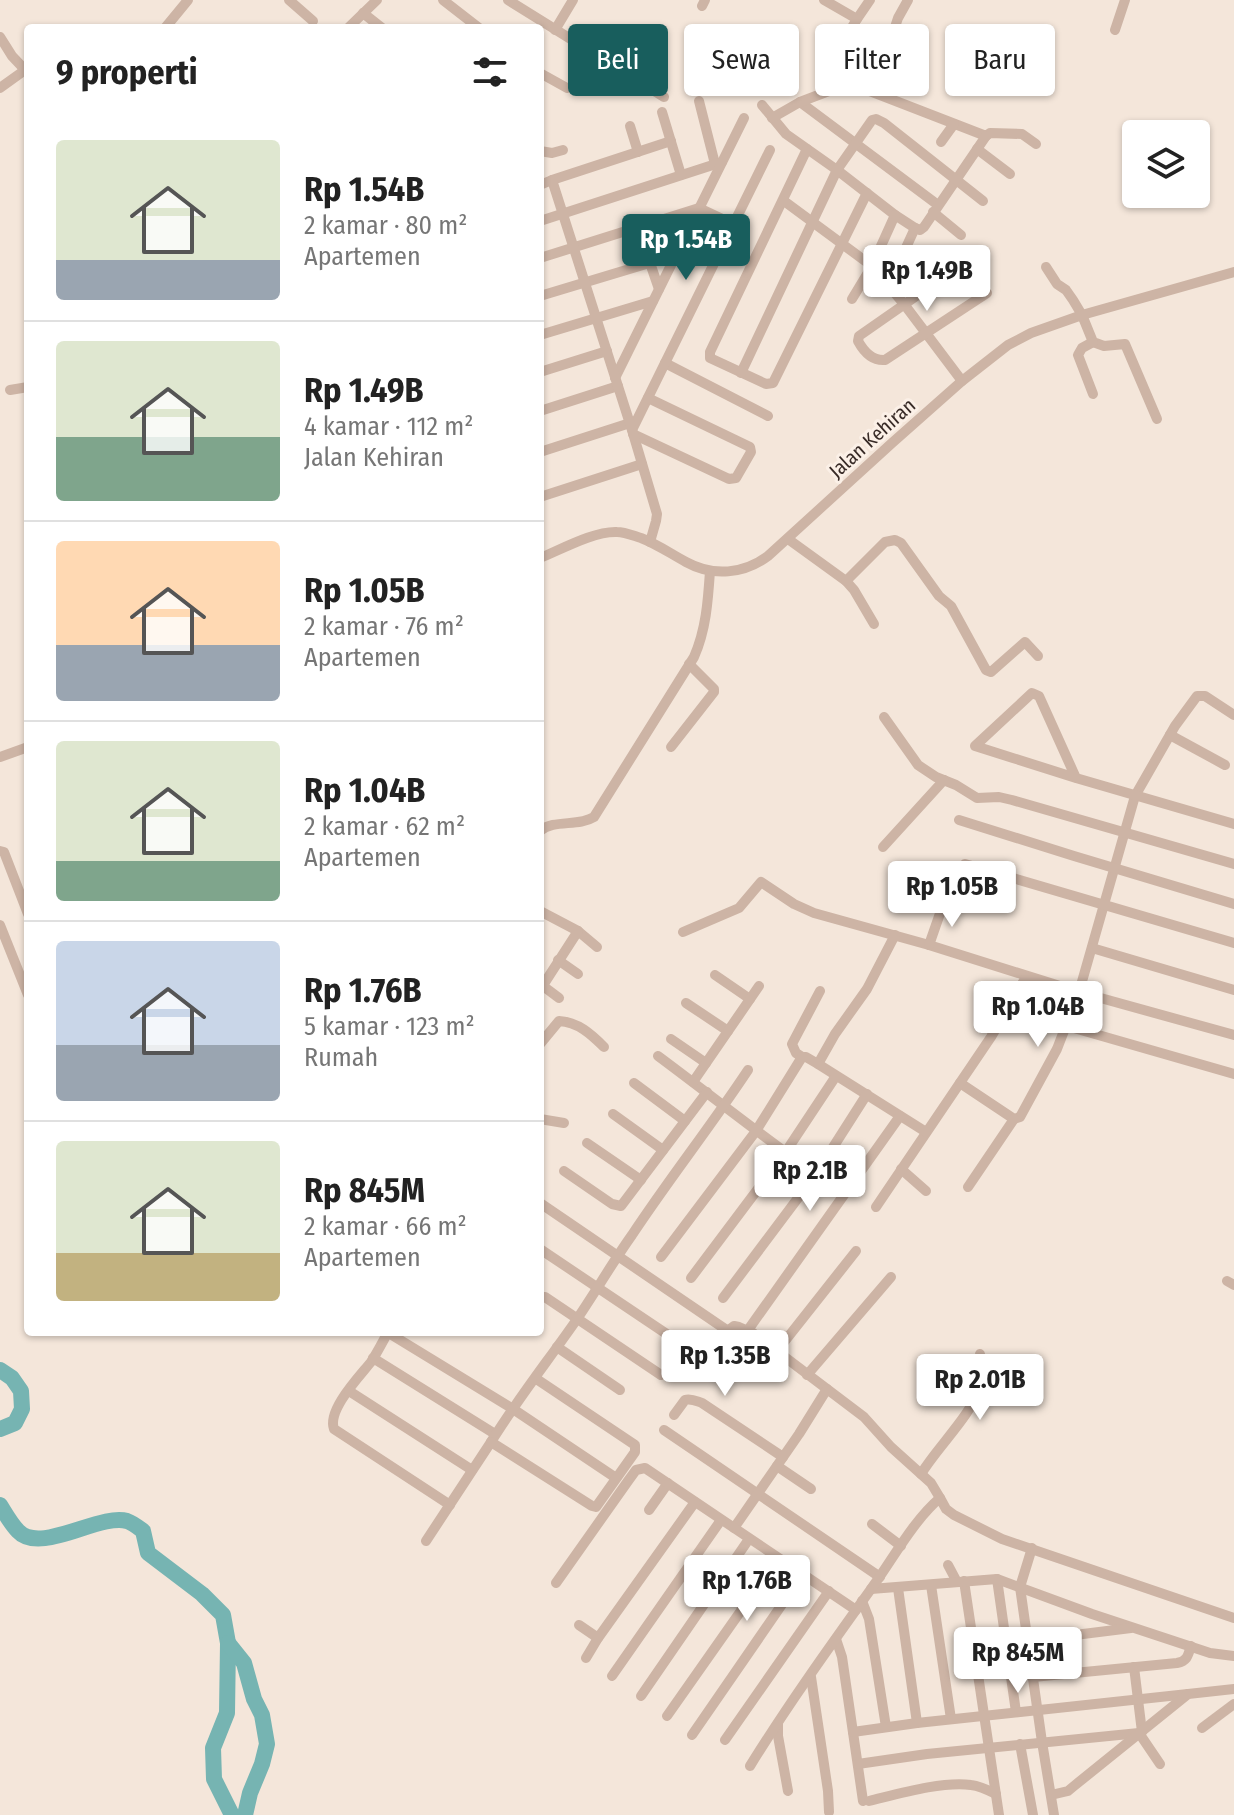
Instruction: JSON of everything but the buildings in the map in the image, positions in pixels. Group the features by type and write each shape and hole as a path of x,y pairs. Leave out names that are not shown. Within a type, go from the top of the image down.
{"street":[{"path":"168,24 188,0"},
{"path":"289,0 313,21"},
{"path":"352,24 377,0"},
{"path":"443,0 474,24"},
{"path":"508,0 664,97"},
{"path":"555,30 573,0"},
{"path":"824,0 857,19"},
{"path":"854,24 870,0"},
{"path":"896,24 908,0"},
{"path":"1115,30 1125,0"},
{"path":"363,13 377,24"},
{"path":"0,37 24,69"},
{"path":"0,88 24,72"},
{"path":"544,75 567,88"},
{"path":"772,118 800,102 848,84 986,136"},
{"path":"699,101 718,163"},
{"path":"800,102 936,209 961,235"},
{"path":"762,105 786,134 895,215 921,229 990,133 1022,134 1036,144"},
{"path":"662,112 681,175"},
{"path":"544,409 616,382 718,163 744,118"},
{"path":"741,373 837,170 872,120 884,123 983,201"},
{"path":"941,142 954,124"},
{"path":"630,126 638,152"},
{"path":"544,183 671,141"},
{"path":"807,149 709,355 715,361 766,384 773,383 867,193"},
{"path":"977,149 1010,174"},
{"path":"544,152 563,150"},
{"path":"632,429 770,150"},
{"path":"544,220 718,163"},
{"path":"552,180 657,514 650,542"},
{"path":"784,201 872,266 962,381"},
{"path":"544,257 699,208 733,224"},
{"path":"852,299 872,266 895,215"},
{"path":"672,217 682,244"},
{"path":"904,252 915,228"},
{"path":"544,295 676,255"},
{"path":"650,263 659,289"},
{"path":"958,267 859,336 863,350 869,356 885,360 987,293"},
{"path":"1046,267 1057,284 1069,293 1093,342 1104,346 1125,344 1157,419"},
{"name":"Jalan Kehiran","path":"544,555 602,534 618,532 650,542 689,564 710,571 749,568 788,539 962,381 1019,339 1082,315 1234,272"},
{"path":"544,334 653,301"},
{"path":"1093,342 1078,355 1093,394"},
{"path":"544,371 607,351"},
{"path":"665,363 768,416"},
{"path":"10,390 24,388"},
{"path":"544,451 632,429 729,479 736,478 751,452 750,447 648,398"},
{"path":"544,496 642,464"},
{"path":"788,539 846,581 874,624"},
{"path":"846,581 885,542 895,540 901,543 939,596 951,606 986,670 991,672 1024,643 1028,643 1038,656"},
{"path":"544,828 584,823 594,817 700,643 710,571"},
{"path":"671,747 714,692 689,664"},
{"path":"1076,778 1037,694 1032,693 975,746 1004,756 1076,778 1135,796 1234,824"},
{"path":"968,1187 1014,1119 1020,1117 1067,1026 1135,796 1197,696 1205,696 1234,715"},
{"path":"884,717 918,765 977,798 1012,800 1234,864"},
{"path":"1170,735 1225,765"},
{"path":"0,757 24,748"},
{"path":"883,847 944,780"},
{"path":"959,820 1234,904"},
{"path":"0,851 4,852 24,904"},
{"path":"965,864 1234,943"},
{"path":"683,932 739,908 761,882 805,910 929,945 1026,977 1234,1035"},
{"path":"929,945 944,902"},
{"path":"544,913 578,931 597,947"},
{"path":"0,925 24,985"},
{"path":"544,983 578,931"},
{"path":"818,1064 867,989 895,935"},
{"path":"1092,948 1234,990"},
{"path":"558,960 578,974"},
{"path":"715,975 750,999"},
{"path":"876,1207 991,1037 1026,977"},
{"path":"693,1082 759,986"},
{"path":"544,990 559,998"},
{"path":"820,991 792,1044 796,1053 926,1132"},
{"path":"686,1003 728,1031"},
{"path":"544,1039 559,1021 568,1022 588,1031 604,1047"},
{"path":"1067,1026 1234,1074"},
{"path":"671,1039 706,1063"},
{"path":"658,1056 785,1153 845,1193"},
{"path":"661,1257 756,1131 802,1057"},
{"path":"426,1541 493,1438 748,1070"},
{"path":"691,1278 785,1153 836,1076"},
{"path":"634,1083 685,1121"},
{"path":"960,1083 1014,1119"},
{"path":"564,1171 612,1204 621,1206 707,1092"},
{"path":"723,1298 816,1174 867,1094"},
{"path":"613,1114 663,1150"},
{"path":"748,1330 900,1116"},
{"path":"544,1120 564,1123"},
{"path":"587,1143 641,1180"},
{"path":"901,1169 926,1191"},
{"path":"544,1206 728,1331"},
{"path":"777,1351 856,1251"},
{"path":"544,1252 703,1357 712,1354 734,1326 748,1330 864,1417 931,1483 946,1509 961,1520 1002,1539 1234,1618"},
{"path":"807,1375 891,1277"},
{"path":"545,1297 661,1375"},
{"path":"385,1336 336,1410 332,1423 334,1429 450,1505"},
{"path":"392,1336 513,1409 616,1478"},
{"path":"557,1347 620,1390"},
{"path":"921,1474 981,1386 980,1354"},
{"path":"373,1358 596,1507 635,1452 635,1445 535,1378"},
{"path":"734,1528 827,1389"},
{"path":"349,1391 472,1470"},
{"path":"674,1415 685,1400 702,1403 811,1489"},
{"path":"664,1430 880,1577"},
{"path":"556,1583 636,1470 645,1468 829,1591 859,1606 869,1619 886,1727"},
{"path":"649,1510 668,1483"},
{"path":"750,1766 901,1546 931,1505 940,1498"},
{"path":"586,1658 695,1502"},
{"path":"612,1676 721,1520"},
{"path":"872,1524 901,1546"},
{"path":"641,1696 749,1539"},
{"path":"1032,1548 1020,1587 1054,1815"},
{"path":"667,1716 778,1558"},
{"path":"948,1565 960,1582 999,1815"},
{"path":"692,1735 803,1574"},
{"path":"871,1589 997,1579 1133,1628 1210,1653 1234,1656"},
{"path":"997,1579 1016,1712"},
{"path":"931,1585 951,1719"},
{"path":"898,1588 917,1723"},
{"path":"725,1740 829,1591"},
{"path":"579,1625 598,1638"},
{"path":"1027,1641 1133,1628"},
{"path":"836,1639 842,1657 866,1801 960,1785 973,1785 996,1794"},
{"path":"1033,1677 1182,1662 1188,1657 1191,1646"},
{"path":"1134,1667 1140,1733 1160,1764"},
{"path":"811,1677 829,1812"},
{"path":"853,1732 1234,1689"},
{"path":"1051,1795 1071,1788 1188,1694"},
{"path":"1202,1728 1234,1704"},
{"path":"778,1722 788,1791"},
{"path":"858,1764 927,1754 1140,1733"},
{"path":"1020,1744 1033,1815"}],"waterway":[{"path":"0,1370 12,1378 21,1391 22,1409 15,1423 0,1429"},
{"path":"0,1505 15,1528 28,1537 55,1536 115,1520 129,1522 143,1531 148,1553 202,1594 223,1615 228,1643 227,1713 213,1748 214,1779 232,1815"},
{"path":"228,1643 244,1663 262,1715 267,1744 245,1815"}]}
